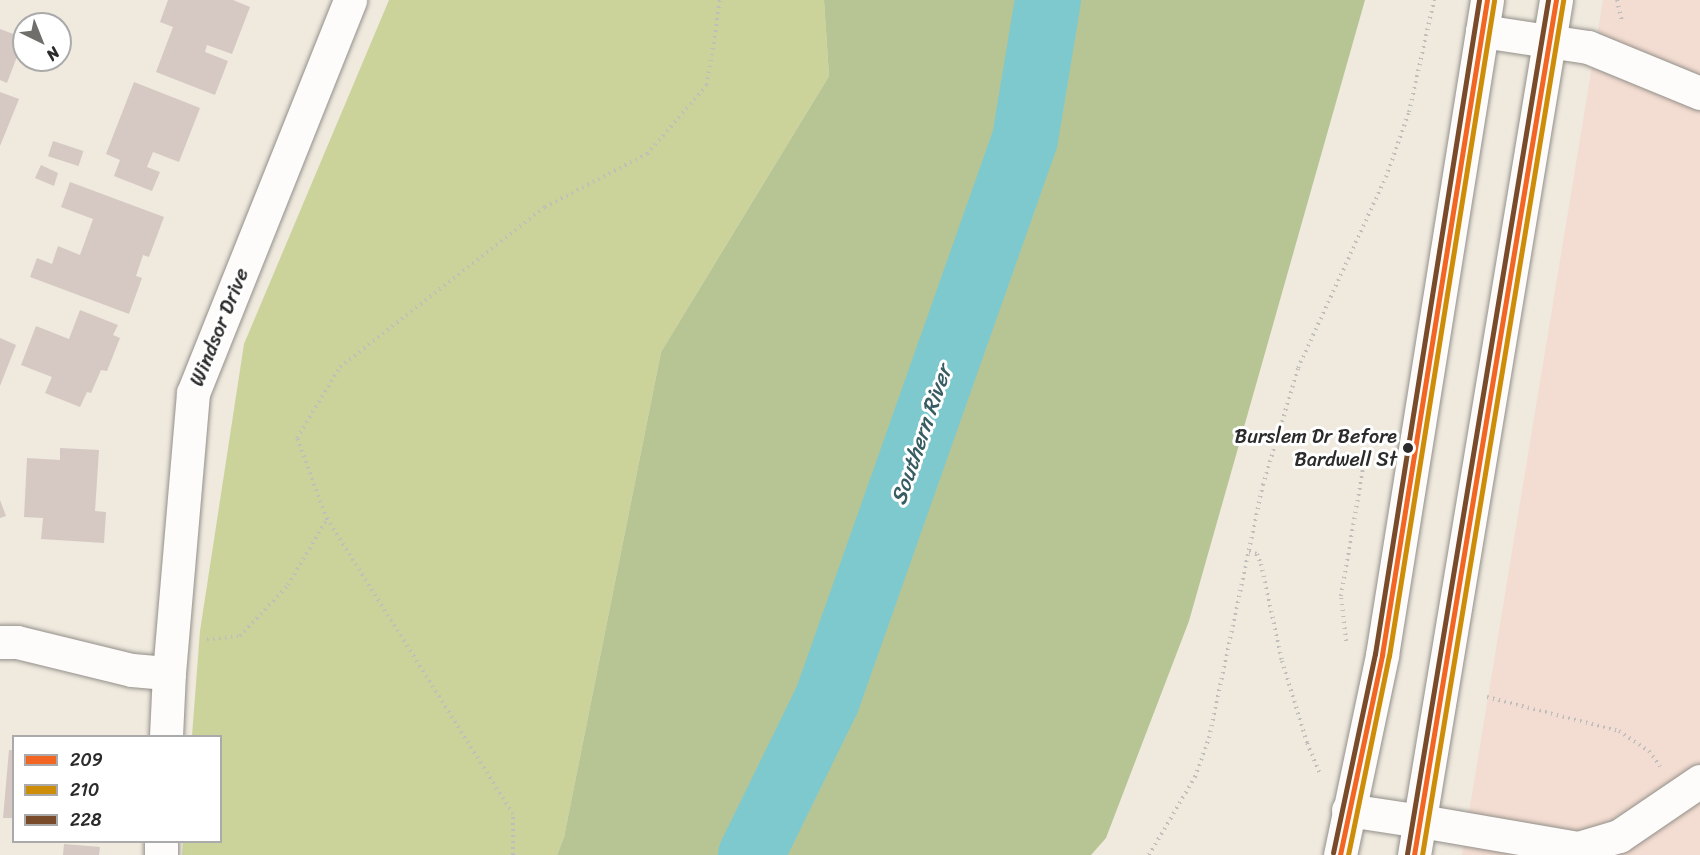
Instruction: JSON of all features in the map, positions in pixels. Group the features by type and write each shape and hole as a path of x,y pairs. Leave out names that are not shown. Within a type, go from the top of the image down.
{"main road":[{"name":"Windsor Drive","path":"166,735 170,657 193,393 350,0"},
{"path":"1414,855 1556,0"},
{"path":"1340,855 1382,655 1484,15 1549,40 1588,47 1700,93"},
{"path":"0,642 17,642 132,670 170,657"},
{"path":"1348,810 1595,849 1619,836 1689,788"}],"path":[{"path":"513,855 513,814 327,519 297,438 340,367 545,207 647,154 707,85 720,0"},
{"path":"1149,855 1195,777 1209,738 1263,485 1299,368 1386,177 1409,112 1434,0"},
{"path":"1347,652 1341,596 1366,452"},
{"path":"170,657 240,636 288,585 327,519"},
{"path":"1249,552 1257,554 1261,564 1282,661 1307,742 1320,774 1331,776"},
{"path":"1487,697 1619,731 1649,751 1689,788"}],"shaded area":[{"path":"1603,0 1700,0 1700,855 1462,855"}],"green space":[{"path":"389,0 824,0 829,76 661,352 564,837 557,855 182,855 183,843 222,843 222,735 192,735 200,631 244,344"},
{"path":"824,0 1365,0 1189,621 1106,838 1091,855 557,855 564,837 661,352 829,76"}],"building":[{"path":"168,0 233,0 250,7 232,54 207,45 205,52 228,61 215,95 156,72 173,27 160,22"},
{"path":"0,29 12,34 12,70 7,83 0,80"},
{"path":"134,82 200,108 179,162 153,152 147,167 160,172 152,191 114,176 120,160 106,154"},
{"path":"0,92 19,99 0,146"},
{"path":"53,141 83,151 78,166 48,156"},
{"path":"41,165 58,173 54,186 35,178"},
{"path":"70,182 164,217 149,257 143,255 136,276 142,278 129,314 30,277 37,258 52,264 58,246 80,255 93,219 61,207"},
{"path":"80,310 118,325 113,335 120,338 107,371 101,370 91,393 87,392 80,407 45,393 52,377 21,365 36,326 69,339"},
{"path":"0,338 16,345 0,386"},
{"path":"60,448 99,450 95,511 106,512 104,543 41,539 43,518 24,517 27,458 60,460"},
{"path":"0,500 6,516 0,518"},
{"path":"9,750 12,750 12,818 3,818"},
{"path":"64,844 100,847 99,855 63,855"}],"waterway":[{"name":"Southern River","path":"751,855 827,700 1025,139 1048,0"}],"transit line":[{"name":"228","path":"1333,853 1375,654 1479,0"},
{"name":"209","path":"1340,855 1382,655 1487,0"},
{"name":"228","path":"1407,854 1548,0"},
{"name":"209","path":"1414,855 1556,0"},
{"name":"210","path":"1348,855 1389,656 1494,1"},
{"name":"210","path":"1422,855 1563,1"}],"place":[{"name":"Burslem Dr Before Bardwell St","path":"1408,448"}]}
